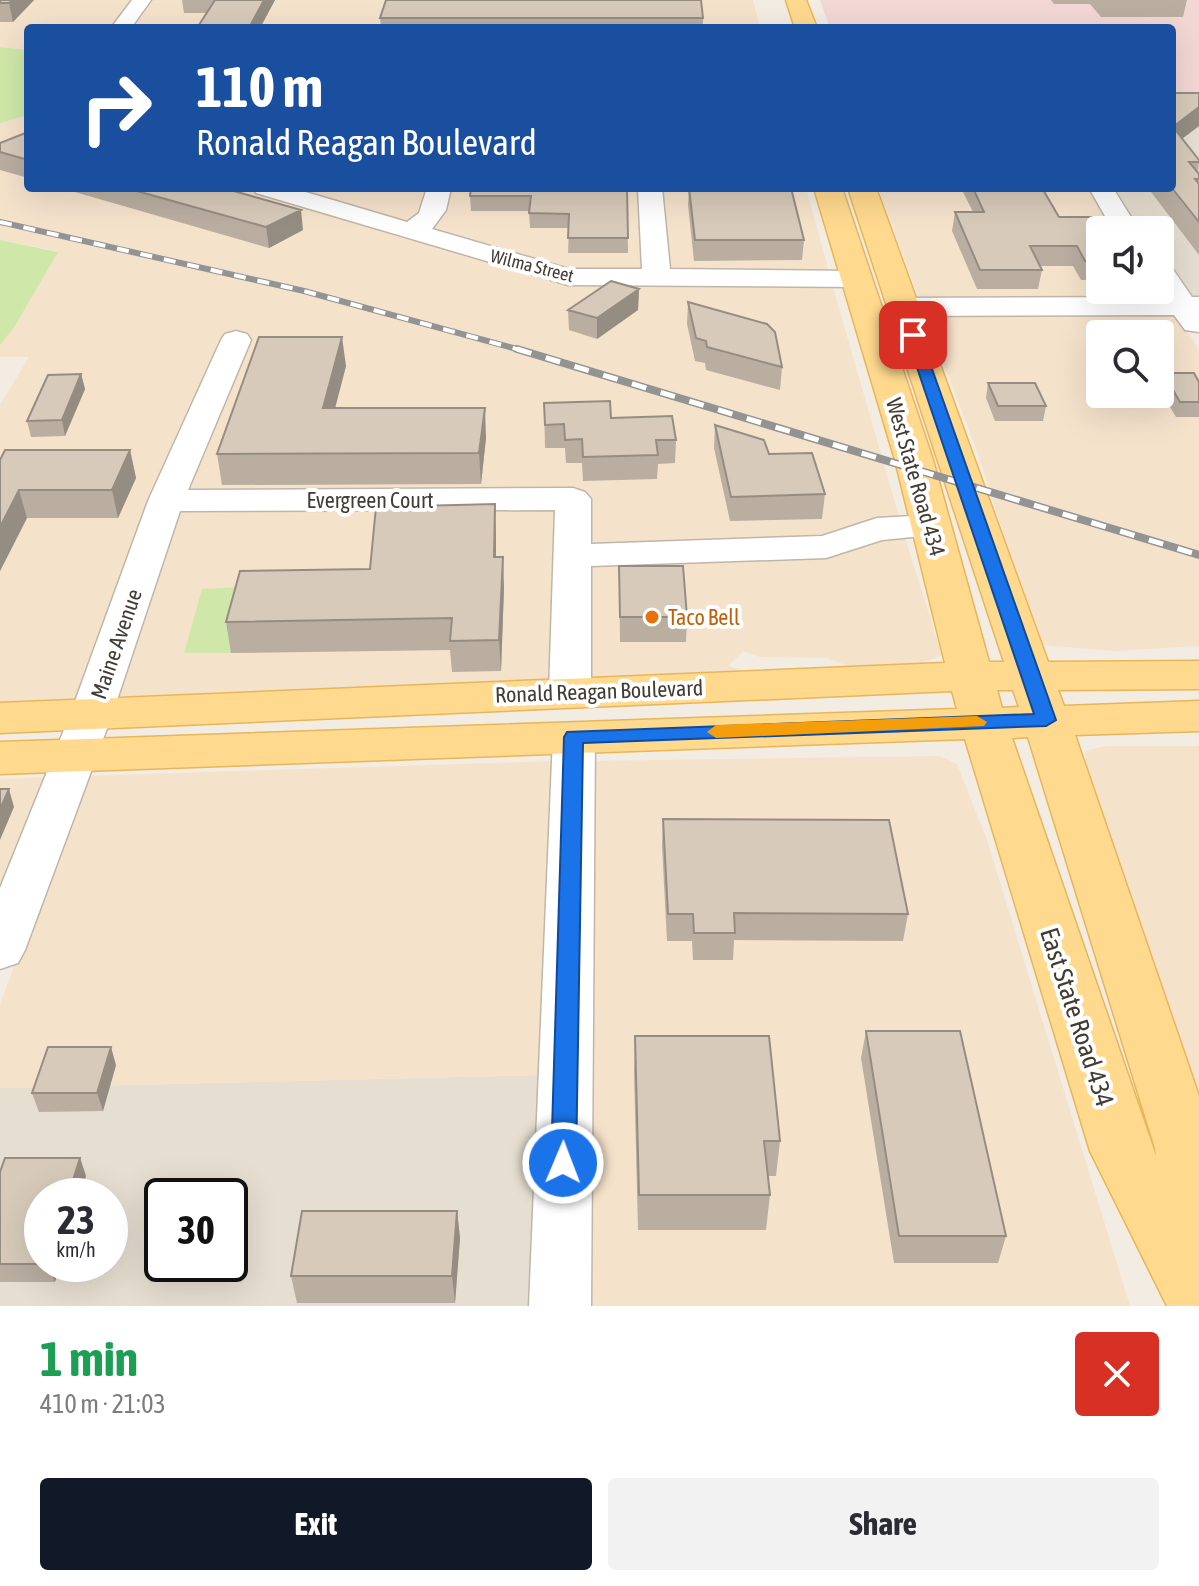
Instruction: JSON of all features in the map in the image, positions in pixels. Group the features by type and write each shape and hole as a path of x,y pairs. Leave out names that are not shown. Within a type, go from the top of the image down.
{"main road":[{"path":"796,0 805,24"},
{"name":"West State Road 434","path":"829,192 914,460 977,699"},
{"name":"West State Road 434","path":"863,192 1038,697"},
{"path":"750,663 827,667 857,680"},
{"name":"Ronald Reagan Boulevard","path":"0,758 82,736 1038,697 1199,675"},
{"name":"Ronald Reagan Boulevard","path":"572,714 857,680 977,699"},
{"path":"1038,697 1186,1148 1199,1255"},
{"name":"Ronald Reagan Boulevard","path":"1038,697 1199,716"},
{"name":"East State Road 434","path":"977,699 1121,1151 1199,1300"},
{"name":"Ronald Reagan Boulevard","path":"0,718 82,736"}],"street":[{"path":"124,24 142,0"},
{"name":"Wilma Street","path":"278,192 568,277 857,279"},
{"path":"409,231 426,223 434,214 438,192"},
{"path":"650,192 657,279"},
{"path":"1103,192 1118,216"},
{"path":"1174,287 1191,306 1199,331"},
{"path":"904,307 1191,306"},
{"name":"Maine Avenue","path":"0,950 82,736 166,501 236,340"},
{"name":"Evergreen Court","path":"166,501 573,499 570,556"},
{"path":"560,1306 572,714 570,556 826,547 877,529 930,526"}],"shaded area":[{"path":"0,0 134,0 116,24 24,24 24,50 0,47"},
{"path":"150,0 753,0 759,24 132,24"},
{"path":"820,0 1199,0 1199,98 1176,98 1176,24 829,24"},
{"path":"1176,106 1199,106 1199,301 1192,301 1174,277 1174,216 1128,216 1113,192 1176,192"},
{"path":"24,116 24,192 262,192 536,275 832,284 900,520 819,540 586,548 586,492 184,494 250,336 227,335 79,701 0,705 0,405 29,357 0,357 0,345 15,326 58,251 0,240 0,123"},
{"path":"294,192 428,192 423,214 408,226"},
{"path":"448,192 640,192 645,275 573,273 423,231 436,224 444,214"},
{"path":"660,192 807,192 830,275 668,275"},
{"path":"879,192 1093,192 1106,216 1086,216 1086,302 921,303"},
{"path":"1174,310 1199,350 1199,646 1116,651 1039,645 977,451 924,312"},
{"path":"558,506 554,682 113,700 179,507"},
{"path":"904,535 942,655 910,668 858,670 828,658 760,657 743,651 728,666 753,674 587,681 586,563"},
{"path":"1106,746 1199,746 1199,1117 1084,775 1086,751"},
{"path":"940,756 957,764 987,840 1130,1306 585,1306 591,761"},
{"path":"555,761 544,1075 0,1088 0,1004 85,776"},
{"path":"49,777 0,899 0,779"},
{"path":"544,1075 536,1306 0,1306 0,1088"}],"green space":[{"path":"0,47 24,50 24,116 0,123"},
{"path":"0,240 58,252 15,326 0,345"},
{"path":"244,587 245,602 231,653 184,653 202,589"}],"building":[{"path":"215,0 264,0 251,24 200,24"},
{"path":"386,0 701,0 703,18 380,18"},
{"path":"1176,93 1199,93 1199,107 1176,125"},
{"path":"1176,131 1199,160 1189,162 1199,174 1199,179 1195,179 1199,184 1199,222 1175,192"},
{"path":"24,134 24,159 0,152 0,143"},
{"path":"140,192 237,192 301,210 266,227"},
{"path":"470,192 627,192 628,238 568,238 569,214 529,213 531,196 470,196"},
{"path":"689,192 792,192 804,240 695,240"},
{"path":"975,192 1044,192 1059,217 1086,217 1086,261 1077,246 1030,246 1042,270 980,270 955,212 984,212"},
{"path":"611,281 639,289 597,318 568,310"},
{"path":"688,302 767,324 775,332 782,367 707,347 706,341 696,338"},
{"path":"259,337 342,337 323,408 485,408 479,453 217,454"},
{"path":"1174,373 1194,373 1199,382 1199,402 1180,402 1174,392"},
{"path":"81,374 62,420 27,421 48,375"},
{"path":"988,383 1035,383 1046,406 998,406"},
{"path":"610,401 611,418 672,416 676,440 656,440 658,455 583,457 582,439 565,440 564,424 545,425 544,403"},
{"path":"715,425 764,440 769,454 812,453 825,494 731,497"},
{"path":"5,450 130,450 112,490 19,490 0,527 0,460"},
{"path":"495,504 494,557 503,557 499,640 450,641 452,618 226,622 240,571 370,569 376,507"},
{"path":"619,566 683,566 687,617 620,617"},
{"path":"0,789 9,789 0,809"},
{"path":"663,819 889,820 908,914 734,913 735,933 694,933 693,914 668,914"},
{"path":"866,1031 960,1031 1006,1236 899,1236"},
{"path":"635,1036 769,1036 780,1141 764,1141 770,1195 639,1195"},
{"path":"48,1047 111,1047 97,1093 32,1093"},
{"path":"5,1158 80,1158 74,1178 24,1178 24,1264 0,1264 0,1172"},
{"path":"302,1211 457,1211 452,1276 291,1276"}],"railway":[{"path":"0,222 304,291 520,350"},
{"path":"520,350 524,351"},
{"path":"520,350 1199,555"}],"slow traffic":[{"path":"716,732 977,722"}],"place":[{"name":"Taco Bell","path":"652,617"}],"route":[{"path":"563,1163 574,737 1046,720 913,335"}]}
